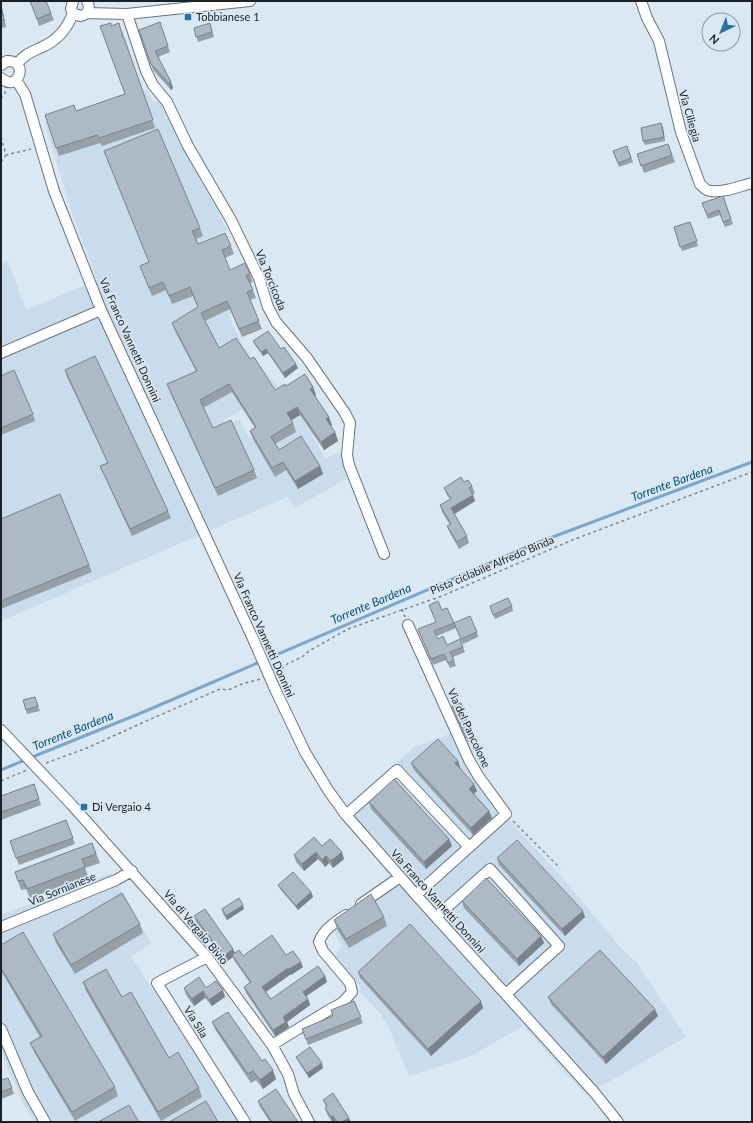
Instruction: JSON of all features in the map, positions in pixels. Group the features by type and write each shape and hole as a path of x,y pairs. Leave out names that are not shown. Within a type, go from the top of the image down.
{"street":[{"path":"17,64 25,55 49,44 60,36 65,30 73,13 71,6 73,1"},
{"path":"87,1 89,8 87,13"},
{"path":"73,13 80,16 87,13 127,14 250,1"},
{"name":"Via Ciliegia","path":"641,1 647,18 659,41 681,132 700,184 706,190 711,192 752,183"},
{"name":"Via Torcicoda","path":"127,14 146,71 153,85 167,102 188,146 235,227 259,278 268,307 273,317 288,337 307,358 345,413 350,423 348,455 349,465 384,554"},
{"path":"1,65 6,61 10,61 17,64 20,72 16,80 6,82 1,78"},
{"name":"Via Franco Vannetti Donnini","path":"16,80 25,94 54,191 101,310 305,752 328,790 346,815 416,895 594,1092 618,1122"},
{"path":"1,353 101,310"},
{"name":"Via del Pancolone","path":"408,625 469,760 479,777 506,814"},
{"name":"Via di Vergaio Bivio","path":"1,730 36,766 207,957 272,1045 288,1074 294,1094 309,1122"},
{"path":"346,815 397,770 469,847"},
{"path":"416,895 506,814"},
{"path":"436,917 490,869 559,946 506,994"},
{"name":"Via Sornianese","path":"1,927 132,872"},
{"path":"272,1045 342,1003 352,992 350,983 323,951 319,942 321,936 333,924 400,877"},
{"name":"Via Sila","path":"207,957 157,983 245,1122"},
{"path":"1,1029 28,1092 45,1122"}],"path":[{"path":"1,137 6,155"},
{"path":"1,162 6,155 41,147"},
{"name":"Pista ciclabile Alfredo Binda","path":"272,675 279,672 287,664 302,657 309,651 348,629 442,596 570,541 752,472"},
{"path":"1,781 36,766 88,748 220,689 228,690 242,684 265,678"},
{"path":"506,814 560,868"}],"shaded area":[{"path":"147,90 153,102 159,100 227,230 199,242 210,268 239,310 228,315 243,346 279,388 224,420 226,426 239,419 249,438 298,411 325,458 341,452 346,479 295,508 287,497 1,621 1,263 8,261 26,310 97,280 72,213 44,121"},
{"path":"452,733 498,809 563,878 620,947 637,963 686,1037 586,1095 523,1026 471,1056 409,1076 388,1026 379,1012 359,991 360,986 334,957 342,946 332,926 396,883 340,815 414,747"},
{"path":"111,873 151,943 131,957 243,1122 34,1122 24,1105 1,1052 1,915"}],"building":[{"path":"30,1 46,1 51,13 37,19"},
{"path":"1,8 4,20 1,20"},
{"path":"160,22 168,46 155,51 171,82 169,83 151,64 139,30"},
{"path":"111,23 111,26 119,23 153,120 99,138 97,135 56,148 45,115 74,105 76,111 125,94 100,26"},
{"path":"210,23 212,32 196,37 194,28"},
{"path":"661,123 664,137 643,141 641,128"},
{"path":"158,129 200,228 192,231 198,244 225,233 231,246 222,250 230,270 245,263 250,274 246,275 253,290 247,292 259,321 239,329 227,301 201,313 219,348 236,338 250,359 254,357 275,390 285,384 286,386 305,374 313,387 310,389 329,417 326,419 335,432 321,442 297,407 287,413 293,423 271,437 279,450 301,436 320,466 295,481 283,462 272,468 250,431 256,427 229,384 200,400 213,428 231,420 254,470 215,488 167,384 197,371 172,323 198,307 190,287 169,296 163,282 149,288 140,266 149,262 104,151"},
{"path":"668,144 672,155 641,166 637,154"},
{"path":"627,146 631,158 618,163 613,151"},
{"path":"723,196 731,219 723,222 719,210 707,215 702,203"},
{"path":"690,222 697,241 680,247 674,227"},
{"path":"268,331 281,349 284,347 296,364 283,373 266,349 261,352 253,341"},
{"path":"95,356 168,511 130,529 100,466 108,463 65,370"},
{"path":"14,370 33,414 1,428 1,376"},
{"path":"461,477 464,482 468,480 472,486 469,488 473,495 451,508 467,536 457,542 447,526 451,524 440,505 451,499 444,488"},
{"path":"60,494 89,565 1,601 1,519"},
{"path":"508,598 512,606 493,615 490,606"},
{"path":"438,601 442,610 447,608 454,623 434,631 438,639 443,636 447,645 460,639 463,647 450,652 454,660 448,663 444,654 431,659 418,629 436,622 429,605"},
{"path":"470,616 477,632 461,639 454,623"},
{"path":"35,697 38,706 26,710 23,700"},
{"path":"461,703 472,736 466,738 452,706"},
{"path":"438,739 458,761 455,763 474,784 469,789 489,811 471,828 411,763"},
{"path":"394,779 449,839 424,862 369,802"},
{"path":"34,784 39,799 1,812 1,796"},
{"path":"66,820 73,838 16,858 10,841"},
{"path":"314,837 322,846 330,839 342,852 331,861 326,856 322,860 316,852 302,864 294,855"},
{"path":"517,840 583,911 562,929 497,858"},
{"path":"92,843 96,854 82,859 85,867 27,889 23,880 18,881 15,872"},
{"path":"293,872 311,892 296,906 278,885"},
{"path":"486,878 541,936 517,959 462,901"},
{"path":"122,893 140,924 71,965 53,934"},
{"path":"371,894 384,917 346,939 334,920"},
{"path":"239,898 243,905 226,916 222,909"},
{"path":"205,909 233,949 224,956 194,916"},
{"path":"410,924 481,1001 428,1049 358,972"},
{"path":"23,932 115,1087 72,1112 30,1043 42,1036 1,968 1,945"},
{"path":"272,935 286,955 293,951 301,962 289,969 288,968 262,987 271,999 318,966 325,976 303,992 308,999 283,1017 286,1022 273,1030 244,987 251,982 232,955 239,950 243,956"},
{"path":"600,950 655,1009 603,1057 548,997"},
{"path":"106,969 122,997 131,992 169,1058 178,1052 199,1088 158,1112 83,982"},
{"path":"199,977 206,988 216,981 223,990 209,1000 203,991 192,999 184,988"},
{"path":"354,1001 361,1017 306,1039 302,1029 333,1016 331,1010"},
{"path":"228,1012 262,1061 265,1059 273,1070 260,1080 253,1071 248,1074 212,1022"},
{"path":"310,1047 322,1063 307,1073 296,1057"},
{"path":"8,1078 12,1088 1,1092 1,1080"},
{"path":"276,1089 298,1122 272,1122 258,1101"},
{"path":"333,1093 349,1118 342,1122 337,1122 333,1116 331,1117 325,1108 327,1106 323,1100"},
{"path":"206,1101 218,1122 169,1122"},
{"path":"129,1105 139,1122 98,1122"}],"waterway":[{"name":"Torrente Bardena","path":"30,758 141,713 534,544 752,462"},
{"name":"Torrente Bardena","path":"1,770 25,760"}],"place":[{"name":"Tobbianese 1","path":"188,17"},
{"name":"Di Vergaio 4","path":"84,807"}]}
